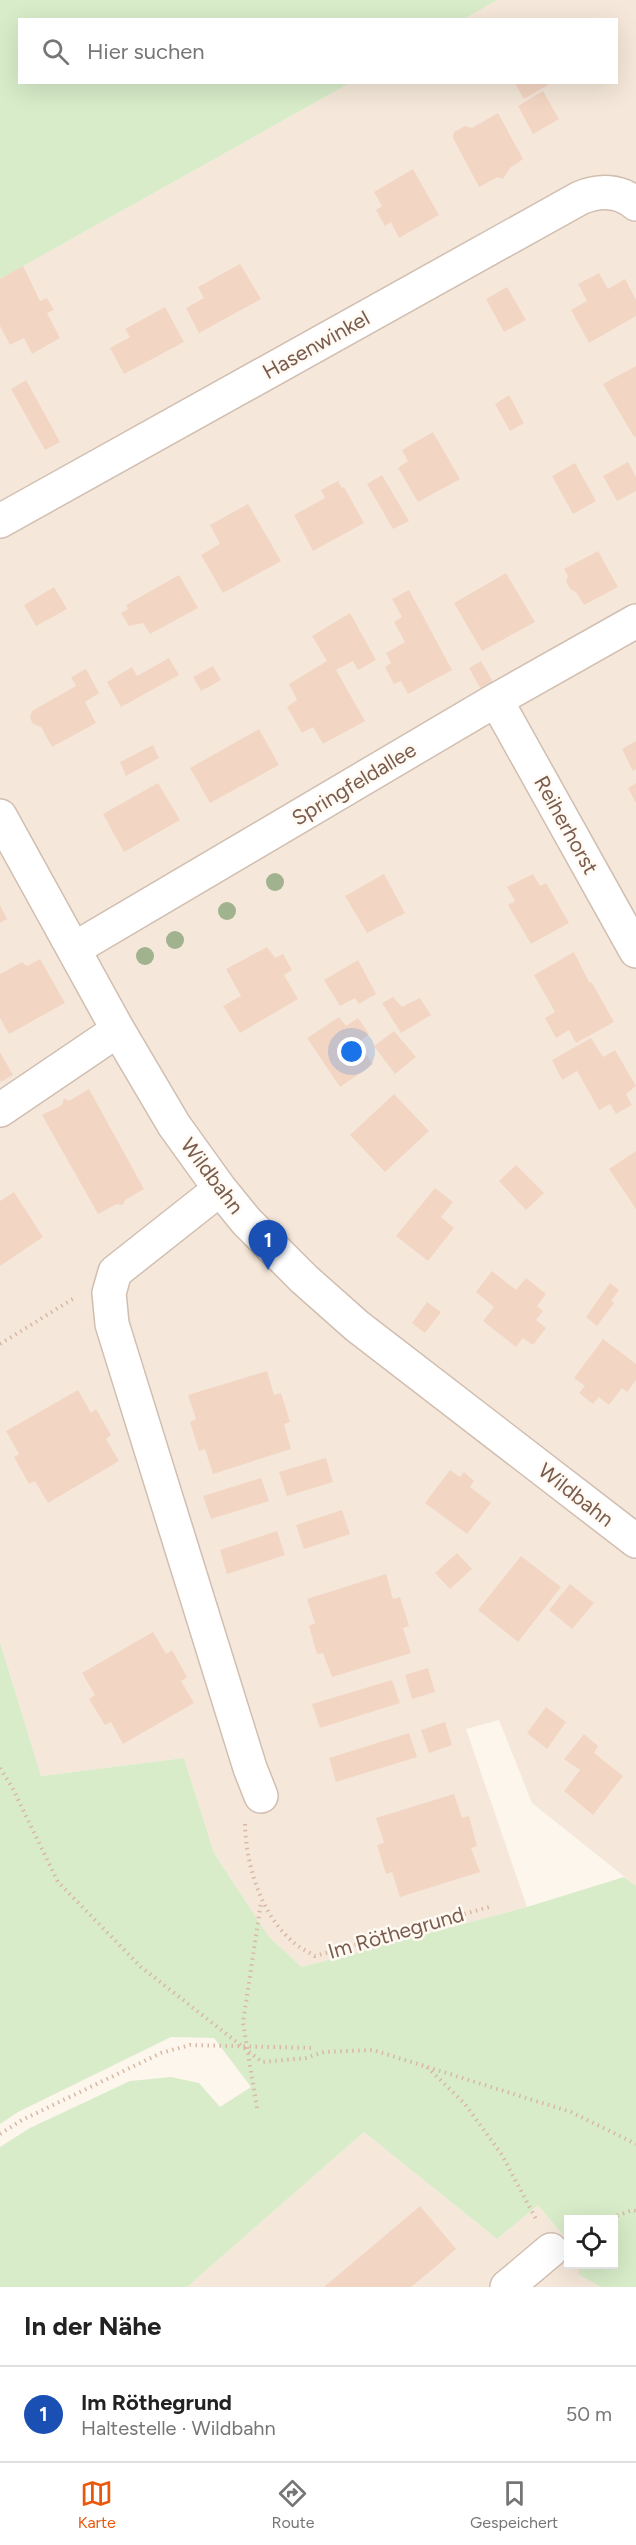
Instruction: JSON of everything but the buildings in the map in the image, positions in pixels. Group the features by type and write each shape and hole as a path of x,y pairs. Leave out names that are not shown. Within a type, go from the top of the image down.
{"street":[{"name":"Hasenwinkel","path":"0,521 580,198 593,193 610,193 629,198 636,204"},
{"name":"Springfeldallee","path":"74,949 496,700 636,621"},
{"name":"Reiherhorst","path":"496,700 636,951"},
{"name":"Wildbahn","path":"0,816 118,1030 174,1125 220,1190 276,1252 357,1326 636,1541"},
{"path":"0,1110 118,1030"},
{"path":"220,1190 115,1272 109,1293 112,1324 250,1768 261,1796"},
{"path":"507,2287 551,2250"}],"path":[{"path":"0,1344 115,1272"},
{"path":"0,1768 12,1787 58,1882 141,1967 262,2062 306,2058 324,2052 373,2050 571,2112 636,2144"},
{"name":"Im Röthegrund","path":"261,1796 244,1808 246,1845 261,1901 291,1941 315,1956 489,1907"},
{"path":"256,2108 243,2023 261,1901"},
{"path":"0,2134 22,2120 161,2053 190,2045 313,2048"},
{"path":"427,2066 465,2104 502,2155 532,2211"},
{"path":"618,2216 635,2210"}],"shaded area":[{"path":"497,0 636,0 636,1886 532,1803 499,1720 466,1729 527,1907 302,1967 269,1937 214,1853 184,1758 41,1776 0,1642 0,279 348,84 618,84 618,18 464,18"},
{"path":"364,2132 497,2239 538,2205 564,2236 564,2269 579,2269 579,2275 601,2287 187,2287"}],"green space":[{"path":"0,0 497,0 466,18 18,18 18,84 348,84 0,279"},
{"path":"0,1642 41,1776 184,1758 214,1853 269,1937 302,1967 527,1907 624,1877 636,1886 636,2287 601,2287 579,2275 579,2269 618,2269 618,2215 564,2215 564,2236 538,2205 497,2239 364,2132 187,2287 0,2287 0,2147 30,2128 130,2081 171,2077 199,2083 220,2107 251,2087 214,2038 171,2037 18,2112 0,2124"}],"place":[{"name":"Im Röthegrund","path":"268,1270"}]}
